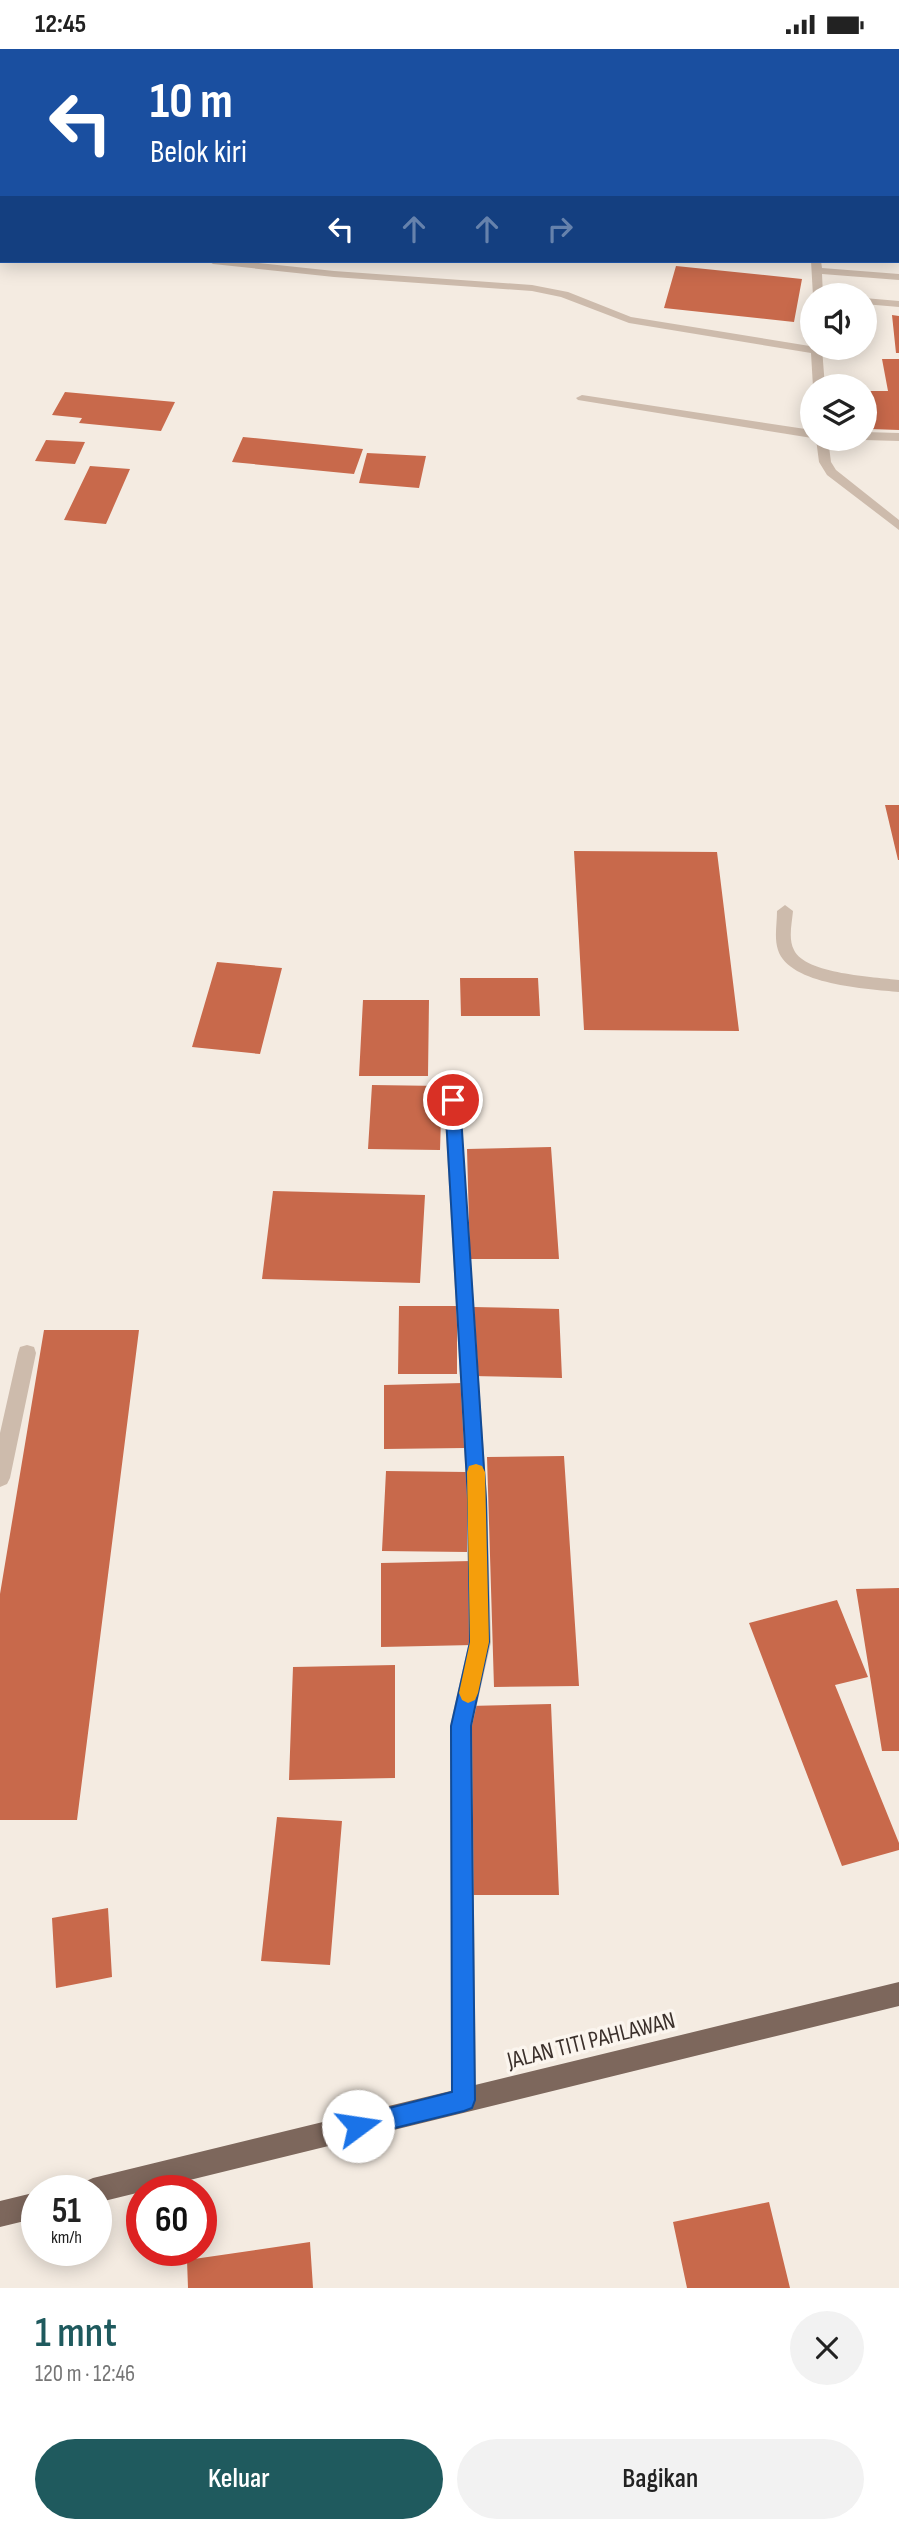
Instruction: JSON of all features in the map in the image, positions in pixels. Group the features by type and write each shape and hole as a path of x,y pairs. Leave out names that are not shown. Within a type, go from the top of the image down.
{"main road":[{"name":"JALAN TITI PAHLAWAN","path":"112,2186 899,1994"},
{"path":"0,2214 21,2209"}],"street":[{"path":"232,263 334,274 532,288 564,294 629,320 800,347"},
{"path":"818,266 899,277"},
{"path":"877,303 899,304"},
{"path":"582,398 800,432"},
{"path":"877,436 899,437"},
{"path":"824,451 825,462 831,472 899,526"},
{"path":"785,911 784,943 788,955 802,968 899,986"},
{"path":"453,1100 477,1499 480,1642 461,1726 464,2100"},
{"path":"0,1478 27,1353"}],"building":[{"path":"676,266 802,279 794,322 664,308"},
{"path":"892,315 899,316 899,353 896,353"},
{"path":"882,359 899,359 899,430 877,429 877,391 888,391"},
{"path":"65,392 175,402 161,431 79,423 82,418 52,415"},
{"path":"243,437 363,449 354,474 232,462"},
{"path":"46,440 85,442 75,464 35,461"},
{"path":"367,453 426,456 419,488 359,483"},
{"path":"90,466 130,469 106,524 64,520"},
{"path":"885,805 899,805 899,860 898,860"},
{"path":"574,851 717,852 739,1031 584,1030"},
{"path":"217,962 282,968 260,1054 192,1047"},
{"path":"460,978 538,978 540,1016 461,1016"},
{"path":"363,1000 429,1000 428,1076 359,1076"},
{"path":"372,1085 442,1086 440,1150 368,1149"},
{"path":"551,1147 559,1259 470,1259 467,1149"},
{"path":"273,1191 425,1195 420,1283 262,1279"},
{"path":"399,1306 457,1306 457,1374 398,1374"},
{"path":"472,1307 559,1309 562,1378 472,1376"},
{"path":"44,1330 139,1330 77,1820 0,1820 0,1594"},
{"path":"463,1383 465,1448 384,1449 384,1385"},
{"path":"564,1456 579,1686 494,1687 487,1457"},
{"path":"386,1471 467,1472 467,1552 382,1551"},
{"path":"471,1561 473,1645 381,1647 381,1563"},
{"path":"899,1588 899,1751 882,1751 856,1589"},
{"path":"837,1600 868,1677 835,1685 899,1843 899,1850 842,1866 749,1623"},
{"path":"395,1665 395,1778 289,1780 293,1667"},
{"path":"551,1704 559,1895 471,1895 469,1706"},
{"path":"277,1817 342,1821 330,1965 261,1961"},
{"path":"108,1908 112,1977 56,1988 52,1918"},
{"path":"769,2202 790,2288 687,2288 673,2222"},
{"path":"310,2242 313,2288 188,2288 187,2266 217,2266 217,2256"}],"slow traffic":[{"path":"468,1693 480,1642 476,1472"}],"route":[{"path":"358,2126 464,2100 461,1726 480,1642 477,1499 453,1100"}]}
